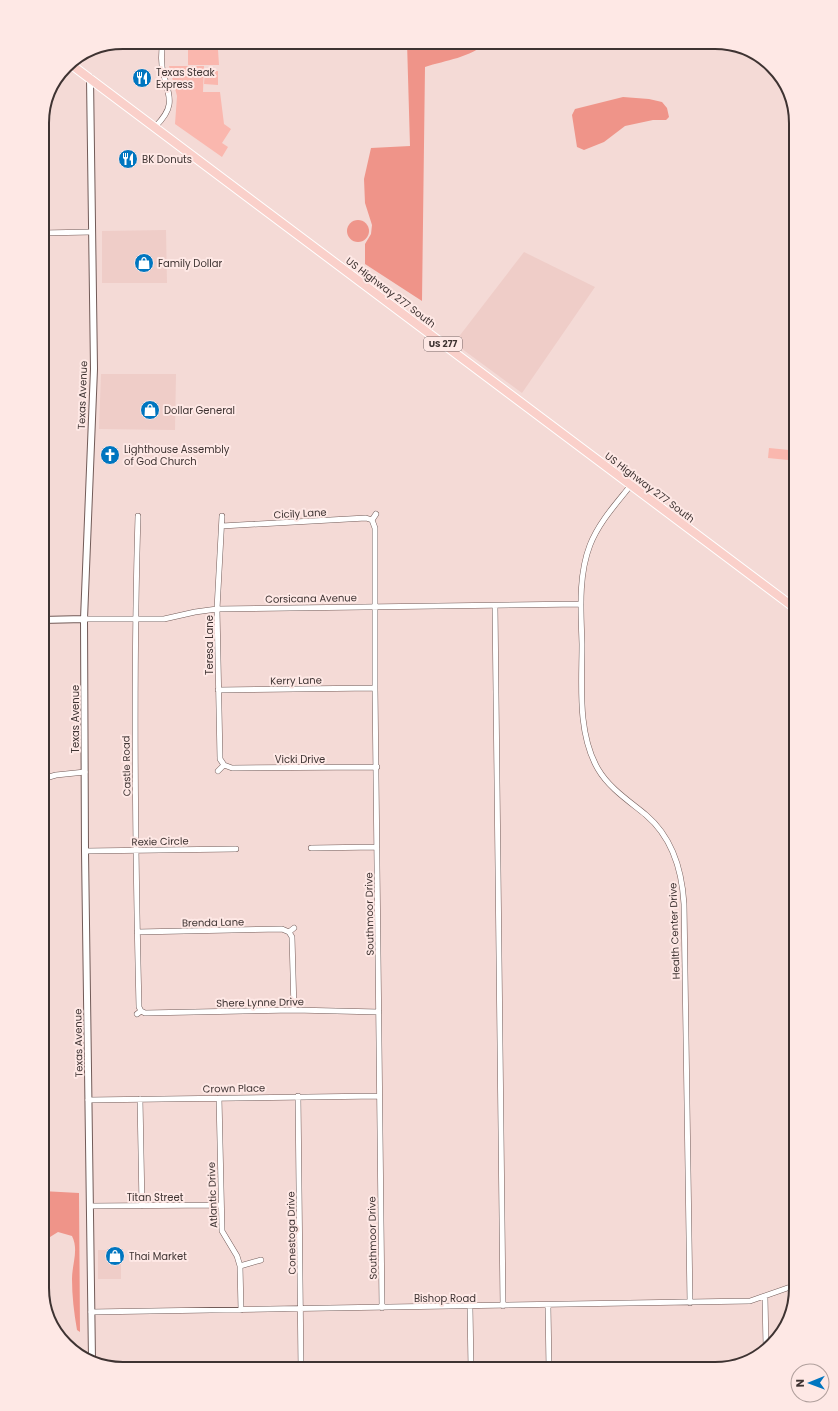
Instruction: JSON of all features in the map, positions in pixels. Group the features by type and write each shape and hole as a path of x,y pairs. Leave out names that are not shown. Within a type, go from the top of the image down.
{"highway":[{"name":"US Highway 277 South","path":"74,67 789,604"}],"street":[{"path":"155,127 167,113 170,103 170,92 162,66 163,49"},
{"name":"Texas Avenue","path":"90,78 94,369 84,619 85,851 92,1355"},
{"path":"49,233 92,232"},
{"name":"Health Center Drive","path":"631,485 600,526 590,546 582,582 581,604 584,722 590,753 598,770 609,784 647,816 662,833 679,866 683,886 690,1303"},
{"path":"372,520 376,514"},
{"name":"Castle Road","path":"138,516 135,620 136,851 139,1013"},
{"name":"Teresa Lane","path":"222,516 217,609 220,759 224,765"},
{"name":"Cicily Lane","path":"222,526 366,518 372,520"},
{"name":"Southmoor Drive","path":"372,520 375,528 375,688 382,1308"},
{"name":"Corsicana Avenue","path":"49,620 164,619 217,609 581,604"},
{"path":"495,606 503,1306"},
{"name":"Kerry Lane","path":"218,690 375,688"},
{"path":"218,771 224,765"},
{"name":"Vicki Drive","path":"224,765 232,768 377,767"},
{"path":"49,777 69,772 85,772"},
{"path":"312,848 377,848"},
{"name":"Rexie Circle","path":"85,851 236,849"},
{"path":"294,928 289,932 292,937 294,1010"},
{"name":"Brenda Lane","path":"137,932 282,930 289,932"},
{"name":"Shere Lynne Drive","path":"139,1013 294,1010 379,1012"},
{"name":"Conestoga Drive","path":"298,1096 301,1362"},
{"name":"Crown Place","path":"88,1100 379,1096"},
{"name":"Atlantic Drive","path":"219,1098 220,1205 222,1231 237,1256 240,1266 241,1310"},
{"path":"140,1099 142,1206"},
{"name":"Titan Street","path":"90,1206 220,1205"},
{"path":"240,1266 261,1260"},
{"name":"Bishop Road","path":"91,1312 548,1306 750,1301 789,1288"},
{"path":"765,1297 766,1341"},
{"path":"548,1306 549,1362"},
{"path":"470,1307 471,1362"}],"shaded area":[{"path":"407,49 477,49 458,58 425,67 422,301 365,264 365,244 371,234 372,225 365,203 364,179 371,148 410,146"},
{"path":"188,50 218,50 219,65 188,65"},
{"path":"169,66 204,66 203,92 220,92 224,124 231,129 222,143 228,147 222,157 175,124 177,96"},
{"path":"205,71 218,71 218,85 204,84"},
{"path":"623,97 649,99 662,102 667,108 669,117 666,120 653,120 625,126 604,142 584,150 577,147 572,115 575,109"},
{"path":"358,220 366,223 369,231 366,239 358,242 350,239 347,231 350,223"},
{"path":"166,230 167,283 102,283 102,231"},
{"path":"524,252 595,287 522,393 454,343"},
{"path":"101,374 176,374 175,430 99,429"},
{"path":"769,448 789,450 788,460 768,458"},
{"path":"49,1191 79,1193 80,1332 77,1330 73,1298 72,1273 75,1252 74,1241 72,1236 58,1232 50,1237 49,1242"},
{"path":"98,1250 121,1250 121,1279 98,1279"}],"place":[{"name":"Texas Steak Express","path":"142,78"},
{"name":"BK Donuts","path":"128,159"},
{"name":"Family Dollar","path":"144,263"},
{"name":"Dollar General","path":"150,410"},
{"name":"Lighthouse Assembly of God Church","path":"110,455"},
{"name":"Thai Market","path":"115,1256"}]}
